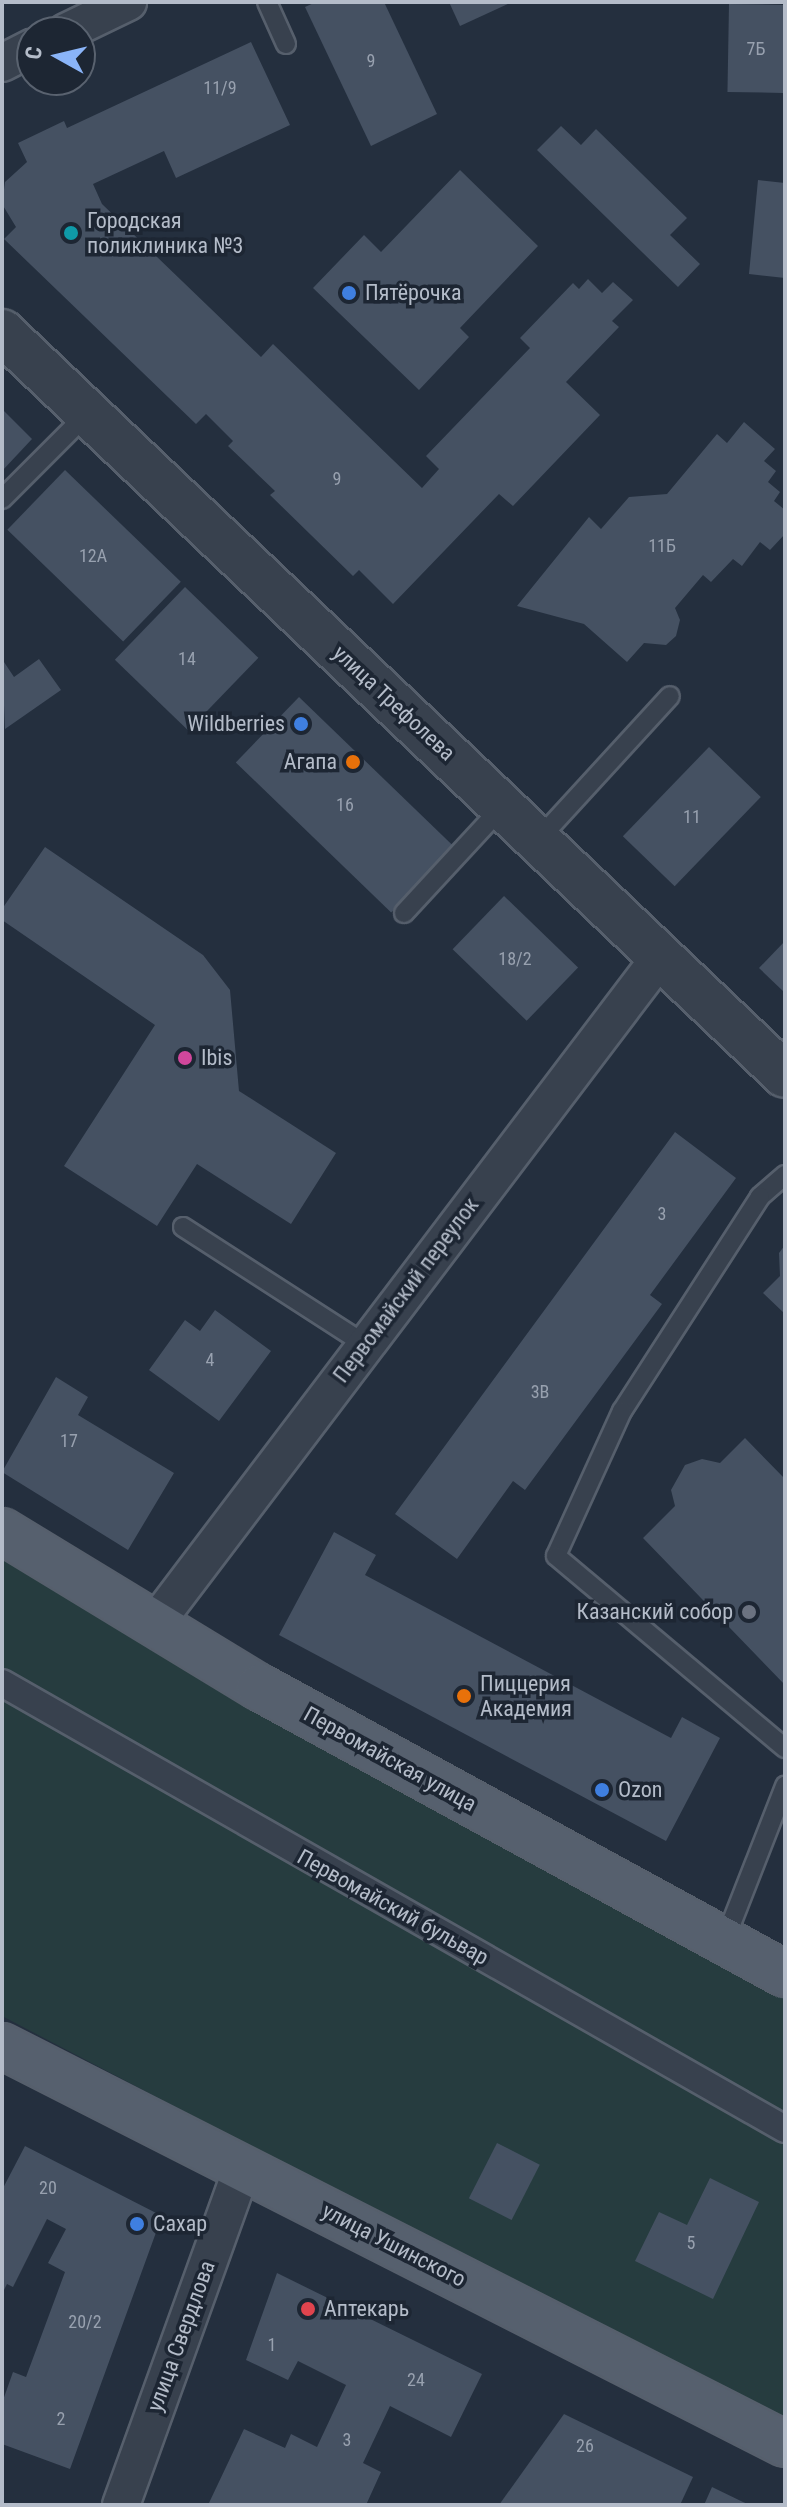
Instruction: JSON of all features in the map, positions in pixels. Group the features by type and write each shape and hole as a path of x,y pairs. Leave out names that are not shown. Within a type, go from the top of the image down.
{"main road":[{"name":"Первомайская улица","path":"2,1531 154,1625 785,1974"},
{"name":"улица Ушинского","path":"2,2046 785,2444"}],"street":[{"path":"96,17 128,2"},
{"name":"улица Трефолева","path":"2,332 785,1075"},
{"name":"Первомайский переулок","path":"154,1625 661,956"},
{"name":"Первомайский бульвар","path":"2,1683 785,2129"},
{"name":"улица Свердлова","path":"121,2505 242,2168"}],"lane":[{"path":"267,2 286,44"},
{"path":"2,499 88,413"},
{"path":"538,840 670,696"},
{"path":"404,913 503,807"},
{"path":"785,1175 760,1197 622,1411 556,1556 785,1748"},
{"path":"183,1227 366,1345"},
{"path":"724,1942 785,1786"}],"green space":[{"path":"2,1545 785,1981 785,2427 2,2016"}],"building":[{"path":"316,2 384,2 437,114 371,146 305,7"},
{"path":"449,2 512,2 460,26"},
{"path":"729,4 785,5 783,93 727,92"},
{"path":"251,42 290,125 176,178 164,151 93,184 102,204 261,357 273,344 422,488 439,469 426,456 530,348 520,338 573,283 579,289 588,279 602,293 613,282 633,300 612,321 619,327 566,382 600,415 513,506 499,494 393,604 359,570 353,576 270,495 275,491 228,446 233,441 206,414 196,424 4,239 16,227 2,204 5,182 27,162 18,143 64,121 67,128"},
{"path":"561,126 581,145 596,129 687,218 670,235 700,264 678,287 537,150"},
{"path":"460,170 538,246 460,328 469,337 419,390 313,288 364,235 381,252"},
{"path":"758,180 785,183 785,278 749,274"},
{"path":"2,409 32,439 2,471"},
{"path":"744,422 775,449 764,461 776,471 768,482 780,492 774,501 785,510 785,534 770,550 760,542 742,566 733,559 711,582 703,575 675,608 680,620 676,636 666,645 644,643 627,662 584,624 517,606 589,517 601,529 629,497 667,494 717,434 727,443"},
{"path":"65,470 181,582 123,642 7,530"},
{"path":"185,587 258,658 188,731 115,660"},
{"path":"2,659 14,677 39,659 61,690 5,729"},
{"path":"299,697 454,847 391,913 236,762"},
{"path":"709,747 761,797 675,886 623,836"},
{"name":"Ibis","path":"45,847 203,955 230,990 239,1091 336,1153 291,1224 197,1164 157,1226 64,1166 155,1025 2,920 2,909"},
{"path":"504,896 578,968 527,1021 453,949"},
{"path":"785,941 785,993 759,968"},
{"path":"675,1132 736,1178 650,1295 662,1304 525,1490 513,1481 457,1559 395,1514"},
{"path":"785,1245 785,1314 763,1293 780,1276 779,1253"},
{"path":"215,1310 271,1351 219,1421 149,1370 185,1320 200,1331"},
{"path":"56,1377 88,1397 78,1415 174,1473 128,1550 2,1472"},
{"name":"Казанский собор","path":"745,1438 785,1479 785,1685 643,1538 675,1506 671,1490 685,1465 702,1459 720,1463"},
{"path":"334,1532 376,1555 365,1575 671,1738 682,1717 720,1738 666,1841 279,1635"},
{"path":"497,2143 540,2165 512,2220 469,2198"},
{"path":"25,2146 162,2216 70,2469 2,2444 2,2403 13,2372 26,2377 65,2272 48,2263 66,2229 47,2219 13,2287 7,2284 2,2294 2,2190"},
{"path":"710,2178 759,2202 713,2299 635,2261 659,2212 687,2225"},
{"path":"277,2273 482,2374 451,2437 390,2406 363,2463 381,2472 366,2505 208,2505 244,2429 285,2448 291,2434 317,2447 346,2385 298,2361 288,2380 246,2360"},
{"path":"564,2414 693,2477 680,2505 499,2505"},
{"path":"712,2487 743,2502 750,2505 704,2505"}],"place":[{"name":"Городская поликлиника №3","path":"71,233"},
{"name":"Пятёрочка","path":"349,293"},
{"name":"Wildberries","path":"301,724"},
{"name":"Агапа","path":"353,762"},
{"name":"Ibis","path":"185,1058"},
{"name":"Казанский собор","path":"749,1612"},
{"name":"Пиццерия Академия","path":"464,1696"},
{"name":"Ozon","path":"602,1790"},
{"name":"Сахар","path":"137,2224"},
{"name":"Аптекарь","path":"308,2309"}]}
